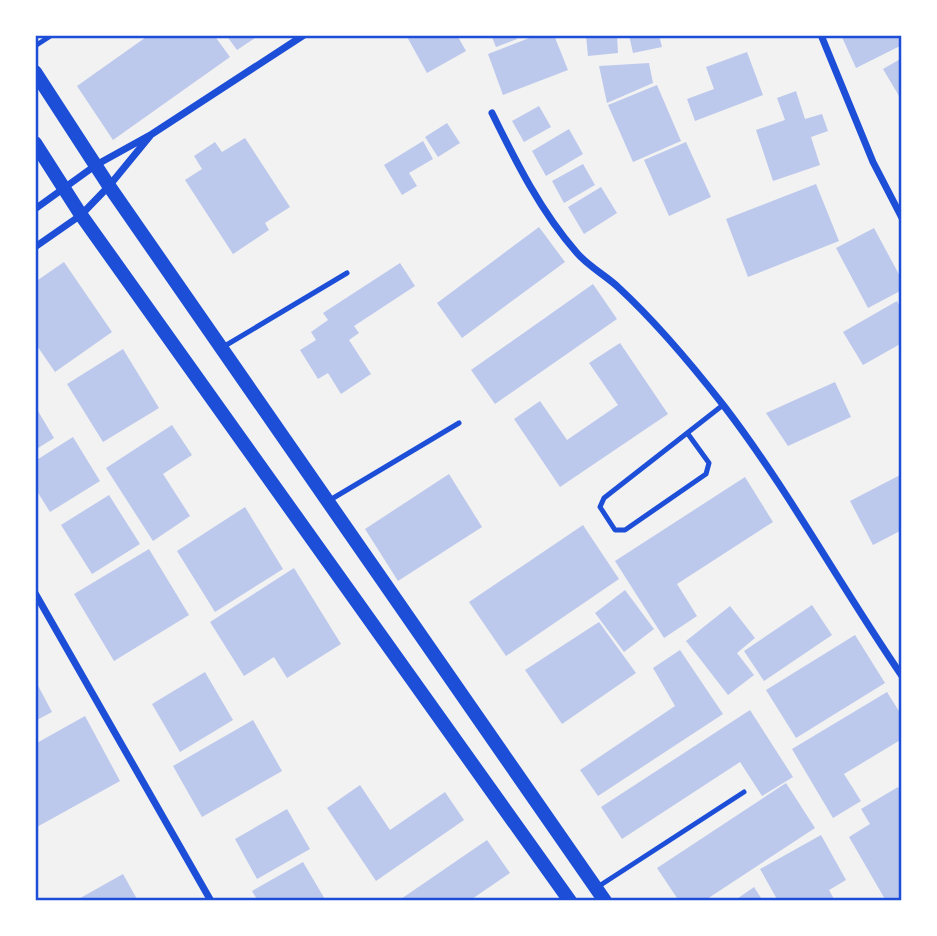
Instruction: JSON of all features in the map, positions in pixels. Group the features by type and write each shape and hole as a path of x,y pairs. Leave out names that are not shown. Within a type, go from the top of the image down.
{"main road":[{"path":"35,72 109,186 606,901"},
{"path":"35,143 81,215 570,901"}],"street":[{"path":"35,209 96,165 152,134 304,35"},
{"path":"821,35 873,162 902,218"},
{"path":"492,113 518,166 578,255 618,287 661,332 723,405 760,456 902,676"},
{"path":"35,247 81,215 152,134"},
{"path":"35,593 211,901"}],"lane":[{"path":"35,46 52,35"},
{"path":"221,348 347,272"},
{"path":"688,434 709,463 706,474 625,530 615,530 602,512 600,502 723,405"},
{"path":"327,502 459,422"},
{"path":"596,888 744,792"}],"building":[{"path":"149,35 214,35 230,57 113,140 77,86"},
{"path":"226,35 253,35 255,38 237,50"},
{"path":"406,35 457,35 466,51 427,73"},
{"path":"491,35 515,35 517,39 496,47"},
{"path":"537,35 554,35 568,70 503,95 488,54"},
{"path":"586,35 617,35 618,53 588,56"},
{"path":"629,35 659,35 662,47 633,53"},
{"path":"841,35 902,35 902,45 856,68"},
{"path":"747,52 763,95 695,121 687,99 714,89 706,67"},
{"path":"902,58 902,101 883,69"},
{"path":"649,63 653,83 607,103 599,66"},
{"path":"657,85 681,141 633,162 608,105"},
{"path":"796,91 805,119 822,114 828,131 811,137 820,165 773,181 756,130 785,120 777,98"},
{"path":"539,106 551,127 524,142 512,121"},
{"path":"447,123 460,143 438,157 425,137"},
{"path":"569,129 583,154 546,176 532,151"},
{"path":"245,138 290,207 265,223 269,230 233,254 185,180 202,169 194,156 215,142 222,152"},
{"path":"423,141 433,159 409,173 417,186 402,195 384,165"},
{"path":"686,142 711,197 669,216 644,160"},
{"path":"583,164 595,185 564,203 552,181"},
{"path":"816,184 839,241 748,277 726,219"},
{"path":"601,187 617,213 584,234 568,207"},
{"path":"539,227 565,262 462,338 437,303"},
{"path":"874,228 902,280 902,290 868,308 836,248"},
{"path":"64,262 112,332 55,372 35,343 35,282"},
{"path":"400,263 415,286 354,326 359,333 349,340 371,374 341,394 328,373 318,379 300,350 316,340 311,332 328,320 323,313"},
{"path":"593,284 617,319 495,404 471,370"},
{"path":"897,301 902,310 902,343 863,365 843,332"},
{"path":"620,343 668,414 560,487 514,419 540,401 567,440 618,405 589,363"},
{"path":"123,349 159,408 103,442 67,384"},
{"path":"835,382 851,417 788,446 766,413"},
{"path":"35,406 54,438 35,450"},
{"path":"172,425 192,455 163,474 190,516 153,541 106,468"},
{"path":"73,437 100,481 50,512 35,488 35,461"},
{"path":"449,474 482,527 398,581 365,529"},
{"path":"902,474 902,530 873,545 850,501"},
{"path":"745,477 773,522 677,584 697,616 664,638 615,561"},
{"path":"109,495 140,544 92,574 61,525"},
{"path":"245,507 283,569 215,612 177,551"},
{"path":"583,525 619,579 506,656 469,602"},
{"path":"149,549 189,615 114,661 74,594"},
{"path":"294,568 341,644 287,678 274,657 244,676 210,622"},
{"path":"625,590 654,629 624,652 595,613"},
{"path":"812,605 832,635 764,681 744,651"},
{"path":"730,606 755,638 737,653 754,675 728,695 686,641"},
{"path":"599,622 636,673 562,724 525,670"},
{"path":"855,635 885,683 796,738 766,690"},
{"path":"680,650 723,714 598,796 580,770 675,706 653,668"},
{"path":"205,672 233,720 180,752 152,704"},
{"path":"35,680 52,712 35,721"},
{"path":"887,692 902,716 902,739 844,774 861,801 833,818 792,749"},
{"path":"750,710 793,777 762,796 740,762 622,839 601,807"},
{"path":"85,716 120,781 35,828 35,744"},
{"path":"253,720 282,771 202,817 173,766"},
{"path":"786,783 815,828 704,901 679,901 657,868"},
{"path":"360,785 390,830 445,792 464,820 376,881 327,808"},
{"path":"898,787 902,794 902,901 886,901 849,837 870,824 861,809"},
{"path":"287,809 310,849 257,879 235,839"},
{"path":"821,835 846,880 829,890 835,901 778,901 760,869"},
{"path":"487,840 510,873 469,901 398,901"},
{"path":"303,862 326,901 258,901 252,891"},
{"path":"123,874 138,901 75,901"},
{"path":"754,887 763,901 734,901"}]}
